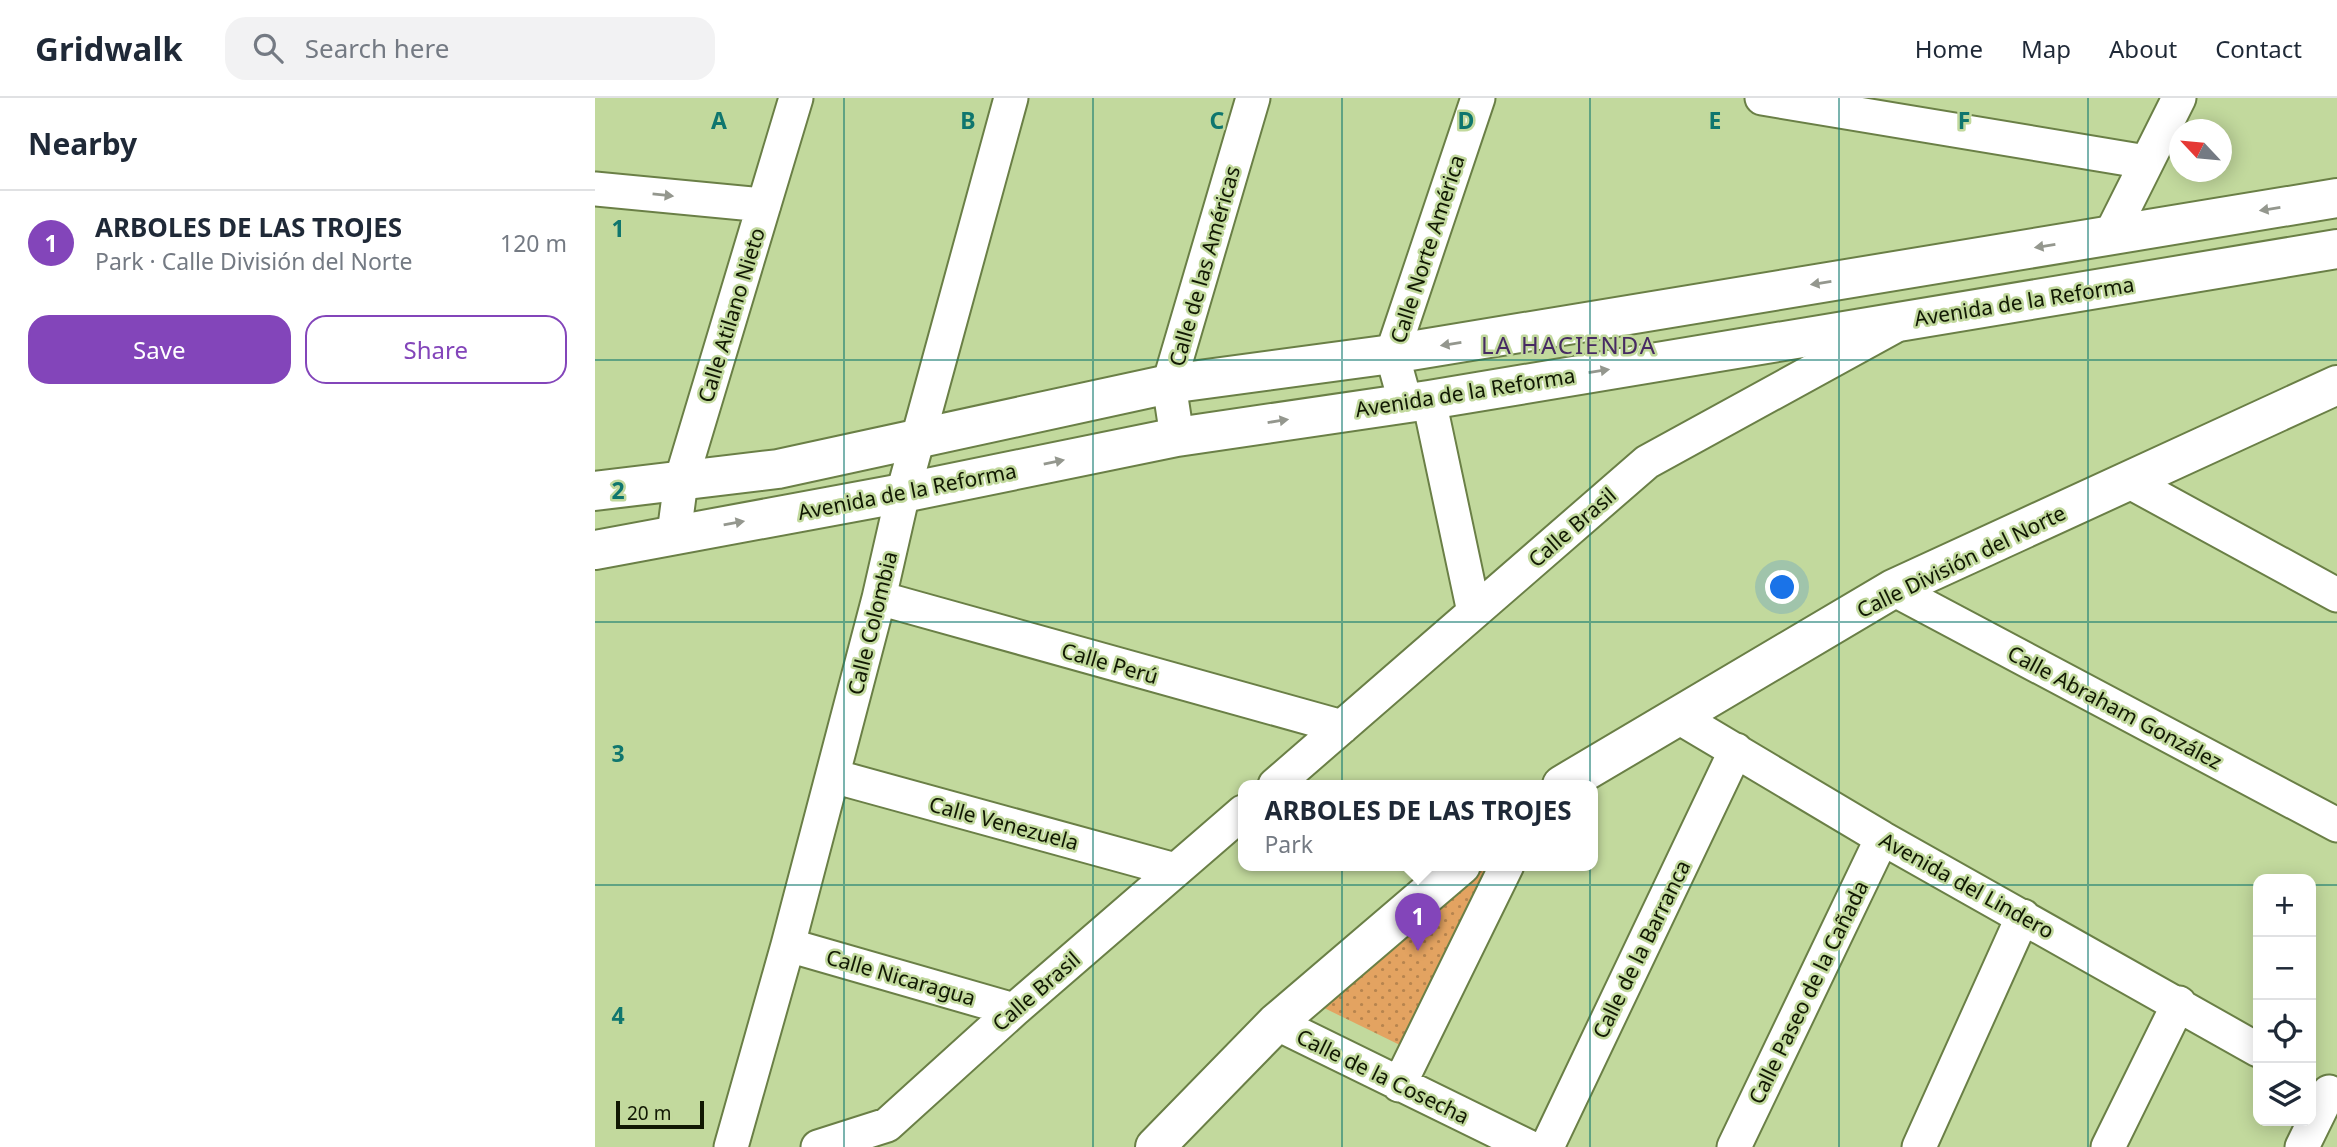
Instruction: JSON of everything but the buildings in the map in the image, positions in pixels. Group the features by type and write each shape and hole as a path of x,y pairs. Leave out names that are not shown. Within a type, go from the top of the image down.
{"main road":[{"path":"595,491 778,469 1169,384 1392,354 2337,198"},
{"name":"Avenida de la Reforma","path":"595,550 903,493 1177,437 2337,249"},
{"name":"Calle División del Norte","path":"1570,780 1893,589 2337,385"},
{"path":"1167,1141 1276,1024 1454,871"}],"street":[{"name":"Calle Atilano Nieto","path":"674,534 681,481 796,98"},
{"name":"Calle Colombia","path":"731,1147 788,945 879,598 903,493 1011,98"},
{"name":"Calle de las Américas","path":"1177,437 1169,384 1253,98"},
{"name":"Calle Norte América","path":"1474,612 1417,400 1392,354 1478,98"},
{"path":"1762,98 2146,162"},
{"path":"2110,236 2179,98"},
{"path":"595,189 764,205"},
{"name":"Calle Brasil","path":"1281,780 1647,462 1904,321"},
{"path":"2130,482 2337,594"},
{"name":"Calle Abraham González","path":"1893,589 2337,825"},
{"name":"Calle Perú","path":"879,598 1342,727"},
{"name":"Avenida del Lindero","path":"1677,716 1882,838 2253,1047"},
{"name":"Calle de la Barranca","path":"1547,1147 1736,750"},
{"name":"Calle Venezuela","path":"833,776 1175,870"},
{"name":"Calle Brasil","path":"818,1147 887,1125 1014,1010 1238,816"},
{"name":"Calle Paseo de la Cañada","path":"1734,1147 1882,838"},
{"path":"1399,1085 1504,871"},
{"path":"1919,1147 2023,916"},
{"name":"Calle Nicaragua","path":"788,945 1014,1010"},
{"path":"2108,1147 2179,1003"},
{"name":"Calle de la Cosecha","path":"1276,1024 1529,1147"},
{"path":"2302,1147 2326,1090"}],"shaded area":[{"path":"1470,871 1496,871 1404,1047 1318,1005"}],"place":[{"name":"ARBOLES DE LAS TROJES","path":"1418,951"}],"district":[{"name":"LA HACIENDA","path":"1569,344"}]}
